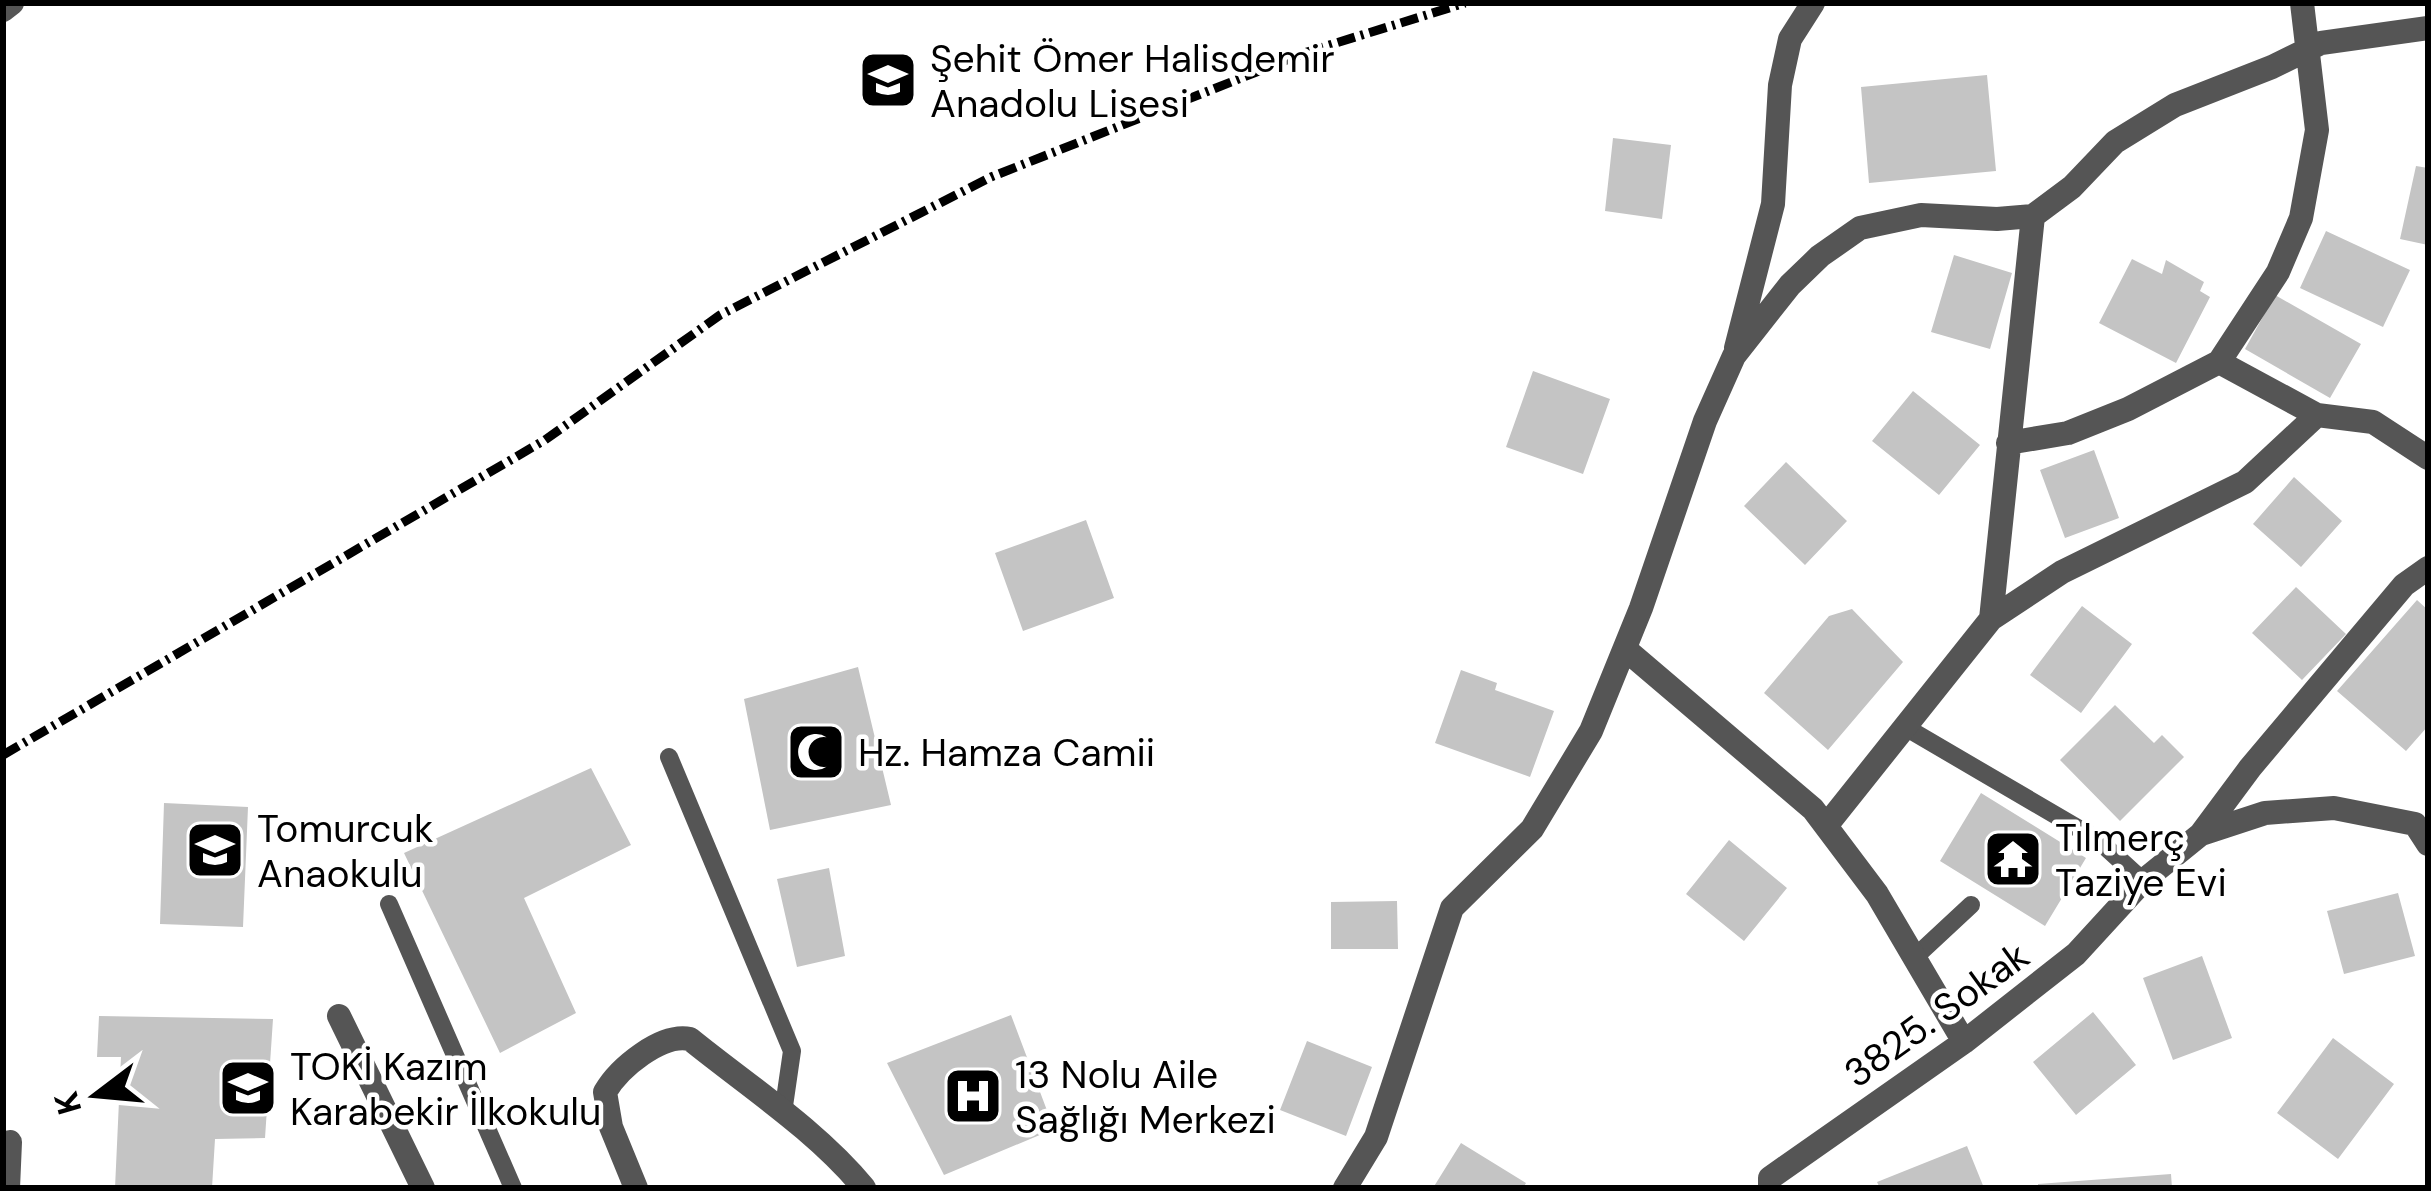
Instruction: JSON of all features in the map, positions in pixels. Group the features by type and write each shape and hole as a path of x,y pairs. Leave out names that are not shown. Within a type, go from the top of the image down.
{"street":[{"path":"3,10 12,3"},
{"path":"1345,1188 1376,1137 1452,908 1532,829 1591,731 1624,649 1705,421 1734,356 1773,204 1780,85 1790,39 1814,3"},
{"path":"2008,443 2068,433 2128,409 2219,362 2278,272 2301,218 2318,130 2302,3"},
{"path":"1734,356 1790,285 1860,228 1921,215 2032,216 2072,187 2115,142 2175,105 2321,43 2428,28"},
{"path":"1990,619 2032,216"},
{"path":"2219,362 2318,416 2373,422 2428,458"},
{"path":"1826,826 1990,619 2062,572 2245,482 2318,416"},
{"name":"3825. Sokak","path":"1770,1188 1770,1178 1964,1042 2076,954 2143,880 2201,834 2250,768 2404,585 2428,568"},
{"path":"1624,649 1813,808 1877,895 1964,1042"},
{"path":"2201,834 2265,813 2334,808 2424,830"},
{"path":"339,1016 423,1188"},
{"path":"636,1188 611,1127 605,1092 618,1076 666,1041 679,1037 783,1113 847,1167 864,1188"},
{"path":"8,1188 10,1142"}],"lane":[{"path":"1905,727 2098,840 2143,880"},
{"path":"669,757 792,1051 783,1113"},
{"path":"389,904 513,1188"},
{"path":"1914,958 1971,905"}],"building":[{"path":"1987,75 1996,171 1869,183 1861,87"},
{"path":"1613,138 1671,145 1662,219 1605,211"},
{"path":"2416,166 2428,168 2428,245 2400,239"},
{"path":"2326,231 2410,270 2383,327 2300,288"},
{"path":"1954,255 2012,273 1990,349 1931,332"},
{"path":"2132,259 2162,274 2166,260 2204,282 2200,291 2210,297 2176,363 2099,323"},
{"path":"2275,295 2361,344 2330,398 2245,349"},
{"path":"1533,371 1610,399 1583,474 1506,447"},
{"path":"1913,391 1980,445 1939,495 1872,441"},
{"path":"2094,450 2119,518 2065,538 2040,470"},
{"path":"1786,462 1847,521 1805,565 1744,506"},
{"path":"2294,477 2342,521 2301,567 2253,524"},
{"path":"1086,520 1114,598 1023,631 995,553"},
{"path":"2296,587 2346,634 2302,680 2252,633"},
{"path":"2417,600 2428,610 2428,726 2406,751 2337,691"},
{"path":"2082,606 2132,644 2081,713 2030,675"},
{"path":"1852,609 1903,662 1828,750 1764,693 1829,616"},
{"name":"Hz. Hamza Camii","path":"858,667 891,805 770,830 744,699"},
{"path":"1461,670 1497,683 1495,690 1554,711 1530,777 1435,743"},
{"path":"2115,705 2154,743 2162,735 2184,757 2120,821 2060,760"},
{"path":"591,768 631,845 524,898 576,1013 500,1053 404,853"},
{"name":"Tılmerç Taziye Evi","path":"1981,793 2086,858 2045,926 1940,861"},
{"path":"164,803 248,807 243,927 160,924"},
{"path":"1729,840 1787,888 1744,941 1686,894"},
{"path":"829,868 845,956 797,967 777,879"},
{"path":"2398,893 2415,956 2344,974 2327,911"},
{"path":"1397,901 1398,949 1331,949 1331,902"},
{"path":"2202,956 2232,1038 2173,1060 2143,978"},
{"path":"2093,1012 2136,1065 2076,1115 2033,1062"},
{"name":"13 Nolu Aile Sağlığı Merkezi","path":"1011,1015 1054,1129 944,1175 887,1063"},
{"path":"99,1016 273,1019 265,1138 215,1139 212,1188 115,1188 121,1057 97,1057"},
{"path":"2333,1038 2394,1084 2338,1159 2277,1113"},
{"path":"1307,1041 1372,1067 1346,1136 1280,1110"},
{"path":"1461,1143 1526,1183 1523,1188 1433,1188"},
{"path":"1967,1146 1984,1188 1880,1188 1877,1182"},
{"path":"2171,1174 2172,1188 2038,1188 2038,1184"}],"railway":[{"path":"3,755 545,440 720,315 991,177 1307,52 1465,3"}],"place":[{"name":"Şehit Ömer Halisdemir Anadolu Lisesi","path":"888,80"},
{"name":"Hz. Hamza Camii","path":"816,752"},
{"name":"Tomurcuk Anaokulu","path":"215,850"},
{"name":"Tılmerç Taziye Evi","path":"2013,859"},
{"name":"TOKİ Kazım Karabekir İlkokulu","path":"248,1088"},
{"name":"13 Nolu Aile Sağlığı Merkezi","path":"973,1096"}]}
